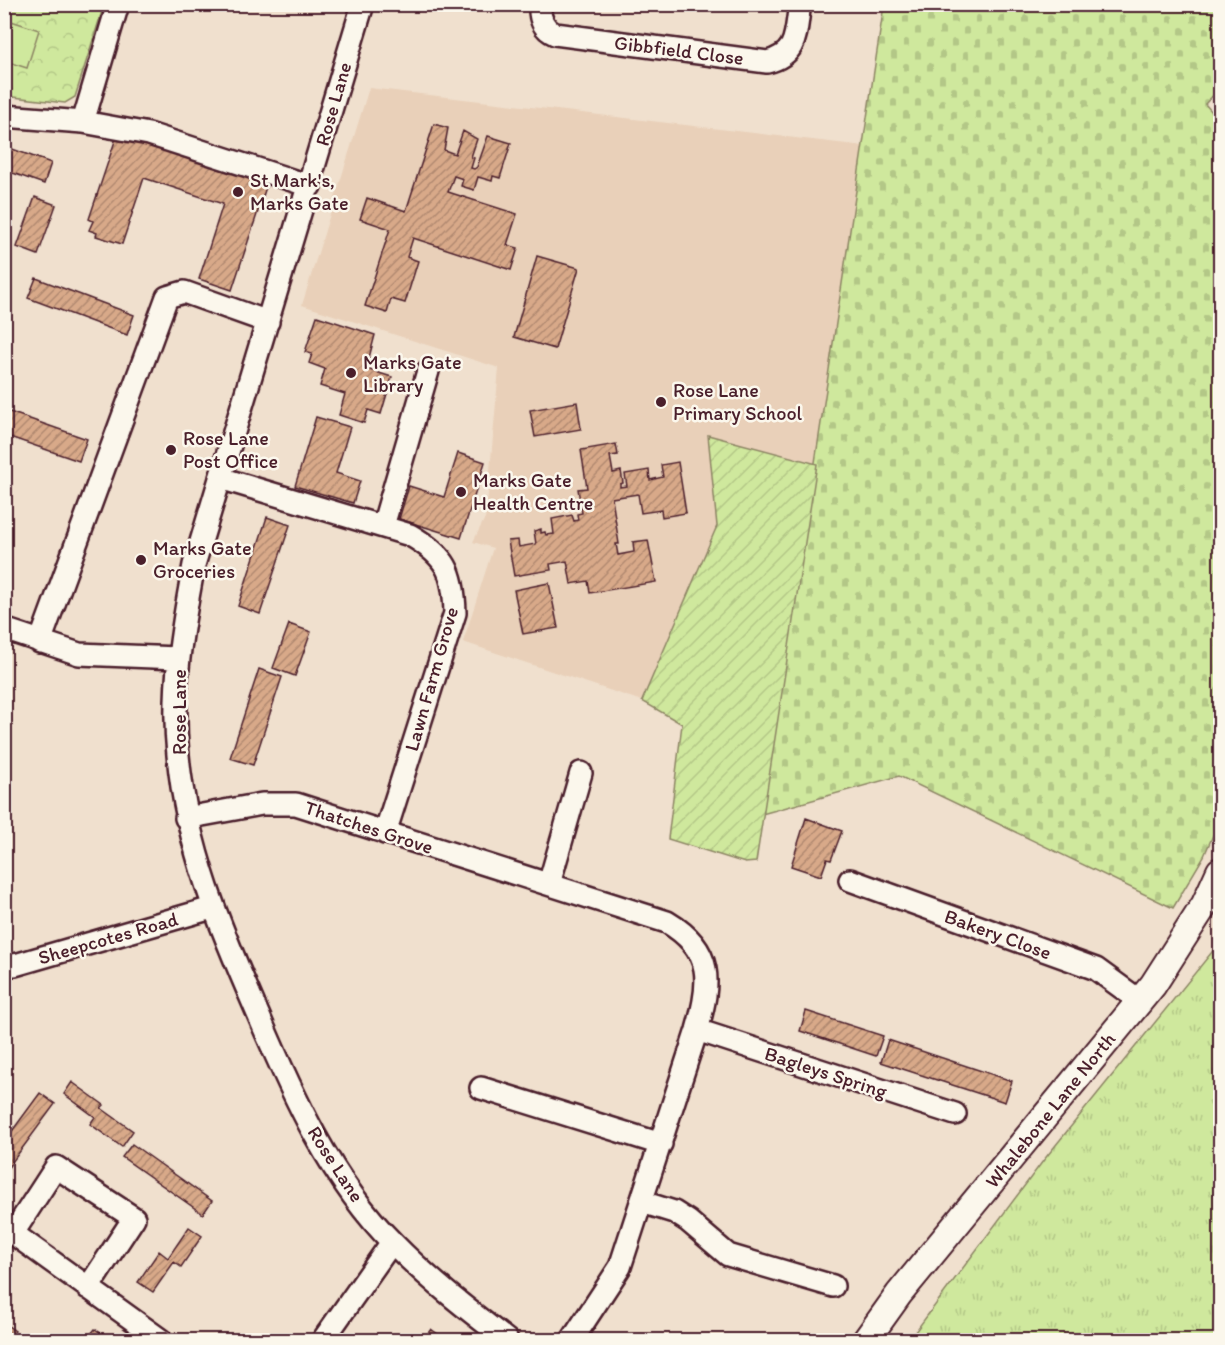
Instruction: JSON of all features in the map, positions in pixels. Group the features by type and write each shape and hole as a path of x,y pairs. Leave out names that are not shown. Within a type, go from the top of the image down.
{"main road":[{"name":"Whalebone Lane North","path":"866,1341 899,1294 1140,1001 1205,904 1221,871"}],"street":[{"path":"83,122 118,4"},
{"name":"Rose Lane","path":"363,4 194,565 178,658 175,701 177,743 186,818 212,908 273,1050 322,1146 353,1193 392,1242 455,1299 507,1341"},
{"name":"Gibbfield Close","path":"540,4 542,22 548,31 555,34 767,62 780,58 790,51 794,42 800,4"},
{"path":"4,116 83,122 149,134 310,186"},
{"path":"40,642 167,297 184,292 268,322"},
{"path":"383,526 428,371"},
{"name":"Lawn Farm Grove","path":"220,478 410,535 433,548 448,568 454,590 455,613 385,832"},
{"path":"4,629 93,657 178,658"},
{"path":"549,884 581,773"},
{"name":"Thatches Grove","path":"186,818 262,804 296,804 667,922 689,937 701,954 706,976 707,995 697,1030 620,1267 572,1341"},
{"name":"Bakery Close","path":"850,880 1096,969 1140,1001"},
{"name":"Sheepcotes Road","path":"4,964 15,965 212,908"},
{"name":"Bagleys Spring","path":"697,1030 955,1114"},
{"path":"481,1088 661,1144"},
{"path":"88,1288 134,1218 56,1167 9,1230 88,1288 161,1341"},
{"path":"642,1202 674,1212 728,1255 833,1286"},
{"path":"323,1341 392,1242"}],"shaded area":[{"name":"Rose Lane Primary School","path":"369,88 864,146 817,464 708,436 717,526 642,701 463,642 493,548 473,542 486,516 499,368 302,305"}],"green space":[{"path":"5,5 104,5 75,97 65,103 5,96"},
{"path":"884,5 1220,5 1220,88 1205,104 1220,121 1220,819 1204,856 1173,908 899,776 762,814"},
{"path":"5,19 39,30 27,68 5,61"},
{"path":"708,435 817,464 756,862 745,863 668,839 682,724 642,701 717,526"},
{"path":"1220,942 1220,1340 909,1340 1043,1161"}],"building":[{"path":"434,124 448,128 444,150 455,154 463,131 477,139 471,157 474,158 471,168 474,169 477,167 488,136 511,143 500,178 493,176 492,181 478,177 474,190 461,186 463,179 454,176 448,192 517,214 507,245 518,248 511,270 413,238 407,257 418,261 405,303 391,299 387,313 365,306 390,229 360,219 367,198 406,211"},
{"path":"117,135 267,184 232,290 199,279 223,204 144,178 122,244 96,236 97,233 89,230 93,221 89,219"},
{"path":"4,146 51,163 44,184 4,170"},
{"path":"35,197 56,205 38,255 17,247"},
{"path":"537,256 579,268 555,349 514,337"},
{"path":"36,278 134,315 127,335 28,298"},
{"name":"Marks Gate Library","path":"317,316 375,335 366,369 392,377 381,414 368,410 364,423 339,415 345,394 320,386 325,369 309,363 312,354 305,352"},
{"path":"577,402 581,429 535,437 530,410"},
{"path":"4,410 87,439 79,461 4,435"},
{"path":"316,417 350,427 336,473 360,481 353,503 295,486"},
{"path":"616,444 618,455 610,456 613,473 621,471 623,483 620,487 627,486 625,474 649,470 650,480 663,477 661,465 678,462 686,513 662,517 661,510 641,513 638,494 612,498 619,544 616,544 618,555 634,552 633,542 648,540 656,582 590,593 588,581 571,584 567,561 550,564 551,570 514,576 508,541 518,540 519,547 536,544 534,531 541,529 541,533 545,532 546,535 554,534 552,519 572,515 574,521 578,520 577,514 582,513 578,489 587,488 581,450"},
{"name":"Marks Gate Health Centre","path":"458,453 485,462 461,538 399,519 409,486 444,497"},
{"path":"267,517 290,525 260,614 238,606"},
{"path":"549,583 558,628 523,634 514,590"},
{"path":"289,624 311,632 295,676 273,668"},
{"path":"259,669 282,677 253,765 230,758"},
{"path":"806,818 842,831 831,860 827,859 821,876 791,866"},
{"path":"806,1011 883,1036 876,1056 800,1031"},
{"path":"888,1040 1012,1081 1005,1102 881,1062"},
{"path":"72,1082 104,1105 101,1108 133,1131 122,1147 90,1124 95,1117 64,1094"},
{"path":"40,1093 55,1104 4,1173 4,1142"},
{"path":"132,1144 212,1201 203,1214 122,1157"},
{"path":"189,1227 202,1236 181,1267 174,1262 153,1292 138,1282 159,1251 168,1258"},
{"path":"4,1323 15,1331 8,1340 4,1340"},
{"path":"95,1329 111,1340 86,1340"},
{"path":"431,1329 446,1340 423,1340"}],"place":[{"name":"St Mark's, Marks Gate","path":"238,192"},
{"name":"Marks Gate Library","path":"351,373"},
{"name":"Rose Lane Primary School","path":"661,402"},
{"name":"Rose Lane Post Office","path":"171,450"},
{"name":"Marks Gate Health Centre","path":"461,492"},
{"name":"Marks Gate Groceries","path":"141,560"}]}
